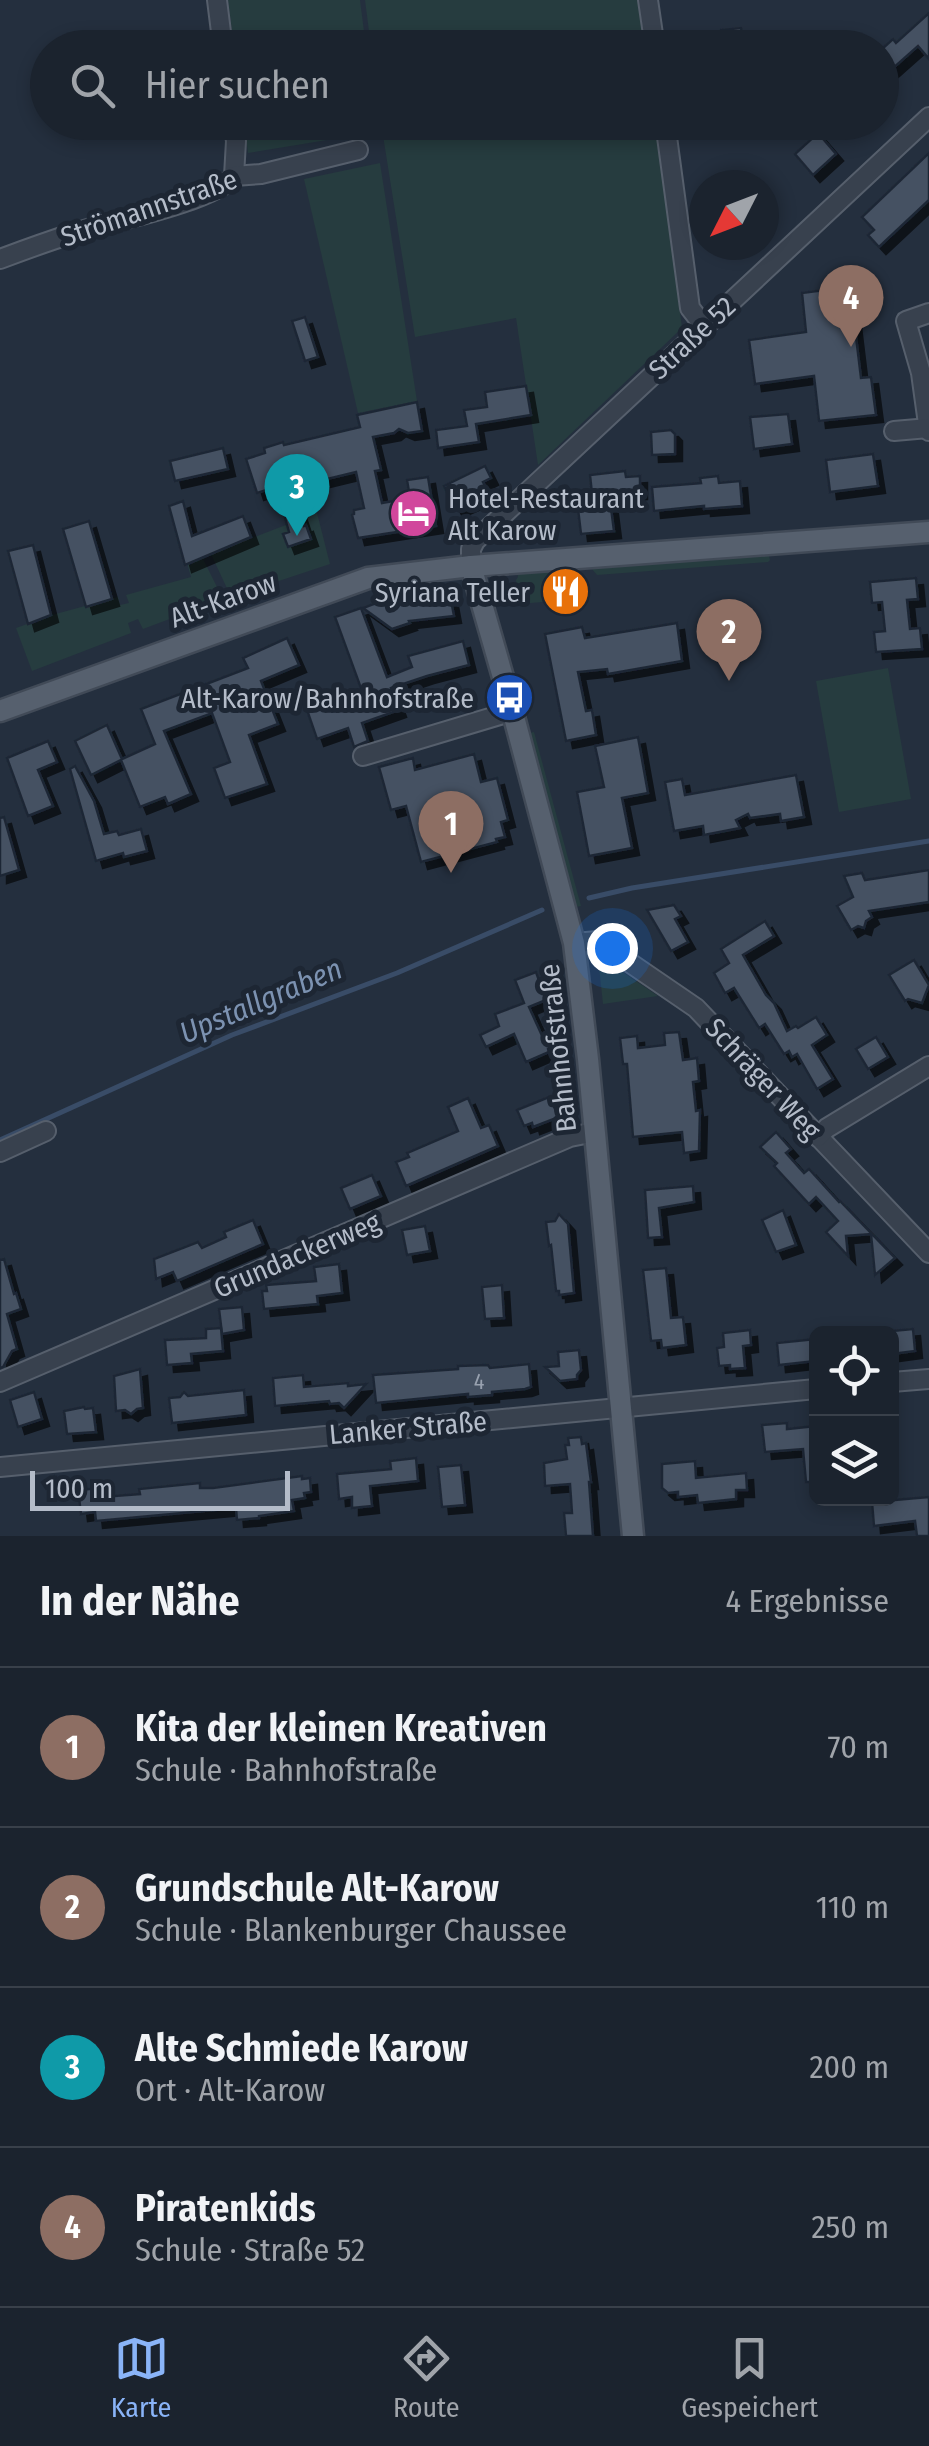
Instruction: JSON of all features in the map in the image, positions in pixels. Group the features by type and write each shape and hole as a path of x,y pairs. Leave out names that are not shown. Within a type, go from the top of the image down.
{"main road":[{"name":"Alt-Karow","path":"0,711 368,578 471,566 929,532"},
{"name":"Bahnhofstraße","path":"471,566 574,943 633,1536"}],"street":[{"path":"217,0 221,30"},
{"path":"648,0 652,30"},
{"name":"Straße 52","path":"471,566 475,541 929,117"},
{"path":"234,176 235,140"},
{"path":"667,140 690,308 704,326"},
{"name":"Strömannstraße","path":"0,259 188,200 227,184 234,176 261,174 358,150"},
{"path":"894,432 929,429 921,373 906,321 929,313"},
{"path":"362,756 512,711"},
{"name":"Schräger Weg","path":"574,943 598,941 696,1008 929,1254"},
{"path":"818,1137 826,1128 929,1066"},
{"path":"0,1152 46,1131"},
{"name":"Grundackerweg","path":"0,1382 570,1137 595,1132"},
{"path":"899,1381 929,1379"},
{"name":"Lanker Straße","path":"0,1467 809,1391"}],"green space":[{"path":"228,0 360,0 364,30 232,30"},
{"path":"365,0 641,0 645,30 369,30"},
{"path":"246,140 327,140 248,153"},
{"path":"384,140 658,140 682,328 538,465 516,318 415,337"},
{"path":"380,163 417,401 358,413 304,179"},
{"path":"317,513 330,564 231,597 211,554"},
{"path":"768,552 768,562 597,575 592,569 596,565"},
{"path":"202,557 223,599 143,629 138,619 128,623 131,633 32,671 16,628 118,597 120,605 129,603 126,595 191,577 187,563"},
{"path":"571,567 575,581 554,583 555,601 518,604 517,571"},
{"path":"888,668 911,799 839,812 816,681"},
{"path":"534,732 581,906 575,907 529,733"},
{"path":"598,958 602,958 658,996 603,1004"}],"building":[{"path":"929,13 929,59 918,46 899,63 899,40"},
{"path":"810,140 824,140 836,154 813,175 795,154"},
{"path":"929,153 929,200 879,247 868,235 874,230 862,217"},
{"path":"854,286 861,378 871,377 876,415 819,421 814,376 755,384 749,340 806,332 802,293"},
{"path":"305,317 318,357 305,361 292,321"},
{"path":"526,386 531,415 476,424 479,442 438,448 436,430 467,426 464,410 487,407 485,392"},
{"path":"417,402 422,431 408,433 399,429 373,437 381,470 375,471 382,503 410,498 407,480 428,477 436,526 358,538 352,515 354,510 364,508 356,472 319,481 318,475 290,484 311,539 288,547 283,534 289,532 276,487 257,493 246,459 283,442 284,445 360,427 357,415"},
{"path":"788,414 792,444 754,449 750,417"},
{"path":"671,430 675,434 675,454 652,455 651,432"},
{"path":"223,448 228,469 175,481 170,461"},
{"path":"873,454 878,486 830,492 826,460"},
{"path":"485,466 491,478 483,482 490,495 456,510 444,486"},
{"path":"625,471 626,477 640,476 640,492 613,494 610,500 614,531 581,534 578,509 591,505 590,475"},
{"path":"718,476 719,483 740,481 742,506 654,511 652,487 701,483 700,478"},
{"path":"183,501 192,536 243,516 251,537 185,565 169,506"},
{"path":"89,521 112,599 86,607 63,529"},
{"path":"33,545 51,615 28,624 8,551"},
{"path":"916,578 918,599 907,600 910,629 920,628 922,649 876,652 874,632 885,631 882,602 872,603 870,582"},
{"path":"449,589 454,616 409,621 392,629 363,608 400,594"},
{"path":"361,608 387,677 412,667 408,656 463,641 469,665 391,688 399,710 362,723 368,741 354,747 348,728 317,739 307,710 362,691 335,617"},
{"path":"677,623 682,661 608,674 607,669 578,672 586,711 592,710 596,735 566,741 545,634 582,627 585,638"},
{"path":"287,638 299,665 261,681 278,724 249,735 267,784 225,798 214,768 230,762 212,713 164,731 191,794 168,804 165,797 140,807 121,760 91,775 75,741 107,725 122,759 155,744 141,709 248,668 243,658"},
{"path":"638,737 648,793 622,798 632,848 589,856 577,792 604,787 595,746"},
{"path":"48,741 57,762 38,770 53,806 28,816 7,758"},
{"path":"474,754 481,782 497,778 508,820 501,822 505,837 421,862 406,806 391,810 379,767 413,758 415,770"},
{"path":"75,766 94,801 104,834 141,829 147,851 96,861 70,769"},
{"path":"796,775 804,817 781,821 780,814 750,818 748,814 736,820 740,828 704,835 703,826 674,831 665,782 682,779 685,795"},
{"path":"4,817 19,870 0,876 0,818"},
{"path":"929,870 929,902 869,911 872,917 864,928 851,930 837,906 853,897 844,876 862,873 865,880"},
{"path":"674,905 681,916 675,919 688,942 671,951 647,910"},
{"path":"765,921 774,936 743,955 787,1031 816,1017 827,1035 812,1045 833,1079 817,1089 797,1054 784,1054 765,1024 759,1028 734,988 725,993 714,973 729,963 721,949"},
{"path":"914,960 929,985 922,1003 905,1001 889,975"},
{"path":"536,972 546,1000 529,1007 544,1040 555,1043 549,1052 526,1062 514,1034 486,1047 480,1035 499,1026 495,1014 524,1003 515,980"},
{"path":"679,1032 683,1060 697,1058 699,1081 693,1082 696,1111 700,1110 699,1151 684,1153 682,1132 633,1137 627,1064 623,1064 620,1038 637,1036 638,1048 665,1045 664,1033"},
{"path":"876,1037 888,1057 868,1069 856,1049"},
{"path":"549,1097 559,1117 533,1127 532,1123 524,1126 517,1110"},
{"path":"468,1098 481,1128 489,1125 498,1146 406,1186 396,1162 409,1157 407,1153 458,1131 448,1107"},
{"path":"776,1132 791,1149 786,1153 804,1173 809,1169 895,1258 875,1275 871,1234 846,1236 848,1256 826,1232 838,1221 816,1197 809,1204 760,1147"},
{"path":"372,1175 381,1196 350,1209 341,1188"},
{"path":"693,1186 694,1202 659,1208 662,1237 648,1238 645,1190"},
{"path":"783,1210 796,1245 776,1252 762,1220"},
{"path":"559,1214 568,1224 574,1293 559,1295 546,1222 555,1221"},
{"path":"253,1220 263,1244 177,1281 173,1272 156,1279 154,1259 198,1242 202,1248 226,1237 224,1232"},
{"path":"425,1226 430,1251 407,1255 402,1230"},
{"path":"4,1259 21,1309 7,1314 17,1349 0,1368 0,1260"},
{"path":"339,1264 342,1293 317,1296 318,1304 264,1309 262,1291 267,1291 266,1285 316,1281 314,1267"},
{"path":"666,1268 671,1318 683,1317 686,1345 662,1348 661,1340 651,1341 643,1270"},
{"path":"502,1285 504,1318 485,1319 482,1287"},
{"path":"242,1307 244,1330 222,1334 219,1309"},
{"path":"221,1328 223,1351 191,1354 192,1363 167,1365 165,1340 206,1338 206,1329"},
{"path":"913,1329 915,1351 899,1353 899,1330"},
{"path":"750,1330 751,1345 743,1346 745,1368 719,1366 717,1348 724,1347 723,1333"},
{"path":"809,1340 809,1362 779,1365 777,1343"},
{"path":"579,1350 581,1370 577,1379 560,1381 545,1367 559,1366 558,1352"},
{"path":"529,1364 531,1387 525,1389 376,1403 373,1375"},
{"path":"140,1369 143,1408 131,1414 116,1411 114,1376"},
{"path":"303,1375 304,1387 366,1384 344,1408 329,1401 275,1406 273,1378"},
{"path":"244,1390 246,1415 172,1423 169,1398 180,1397 184,1392 188,1396"},
{"path":"34,1392 42,1419 18,1427 10,1400"},
{"path":"93,1408 96,1432 67,1434 64,1411"},
{"path":"787,1423 787,1429 809,1427 809,1482 803,1449 765,1452 762,1425"},
{"path":"581,1437 582,1444 586,1443 591,1482 593,1536 566,1536 564,1513 572,1513 570,1484 545,1486 544,1463 567,1459 568,1438"},
{"path":"416,1458 418,1481 370,1486 372,1506 352,1508 352,1497 339,1499 337,1474 391,1469 390,1461"},
{"path":"695,1461 696,1478 746,1473 747,1490 736,1490 736,1499 698,1503 697,1495 678,1497 678,1492 668,1493 662,1488 662,1464"},
{"path":"461,1465 465,1505 442,1507 438,1467"},
{"path":"310,1478 311,1492 304,1493 305,1498 292,1500 294,1511 237,1520 236,1508 96,1521 95,1512 81,1514 78,1490 102,1488 102,1497 140,1494 139,1489 200,1483 200,1488 213,1488"},
{"path":"929,1497 929,1536 917,1536 915,1521 874,1526 872,1506 899,1506 899,1500"}],"waterway":[{"name":"Upstallgraben","path":"589,898 929,841"},
{"name":"Upstallgraben","path":"0,1140 232,1035 397,973 542,910"}],"place":[{"name":"Piratenkids","path":"851,347"},
{"name":"Hotel-Restaurant Alt Karow","path":"413,514"},
{"name":"Alte Schmiede Karow","path":"297,536"},
{"name":"Syriana Teller","path":"565,592"},
{"name":"Grundschule Alt-Karow","path":"729,681"},
{"name":"Alt-Karow/Bahnhofstraße","path":"509,698"},
{"name":"Kita der kleinen Kreativen","path":"451,873"}]}
